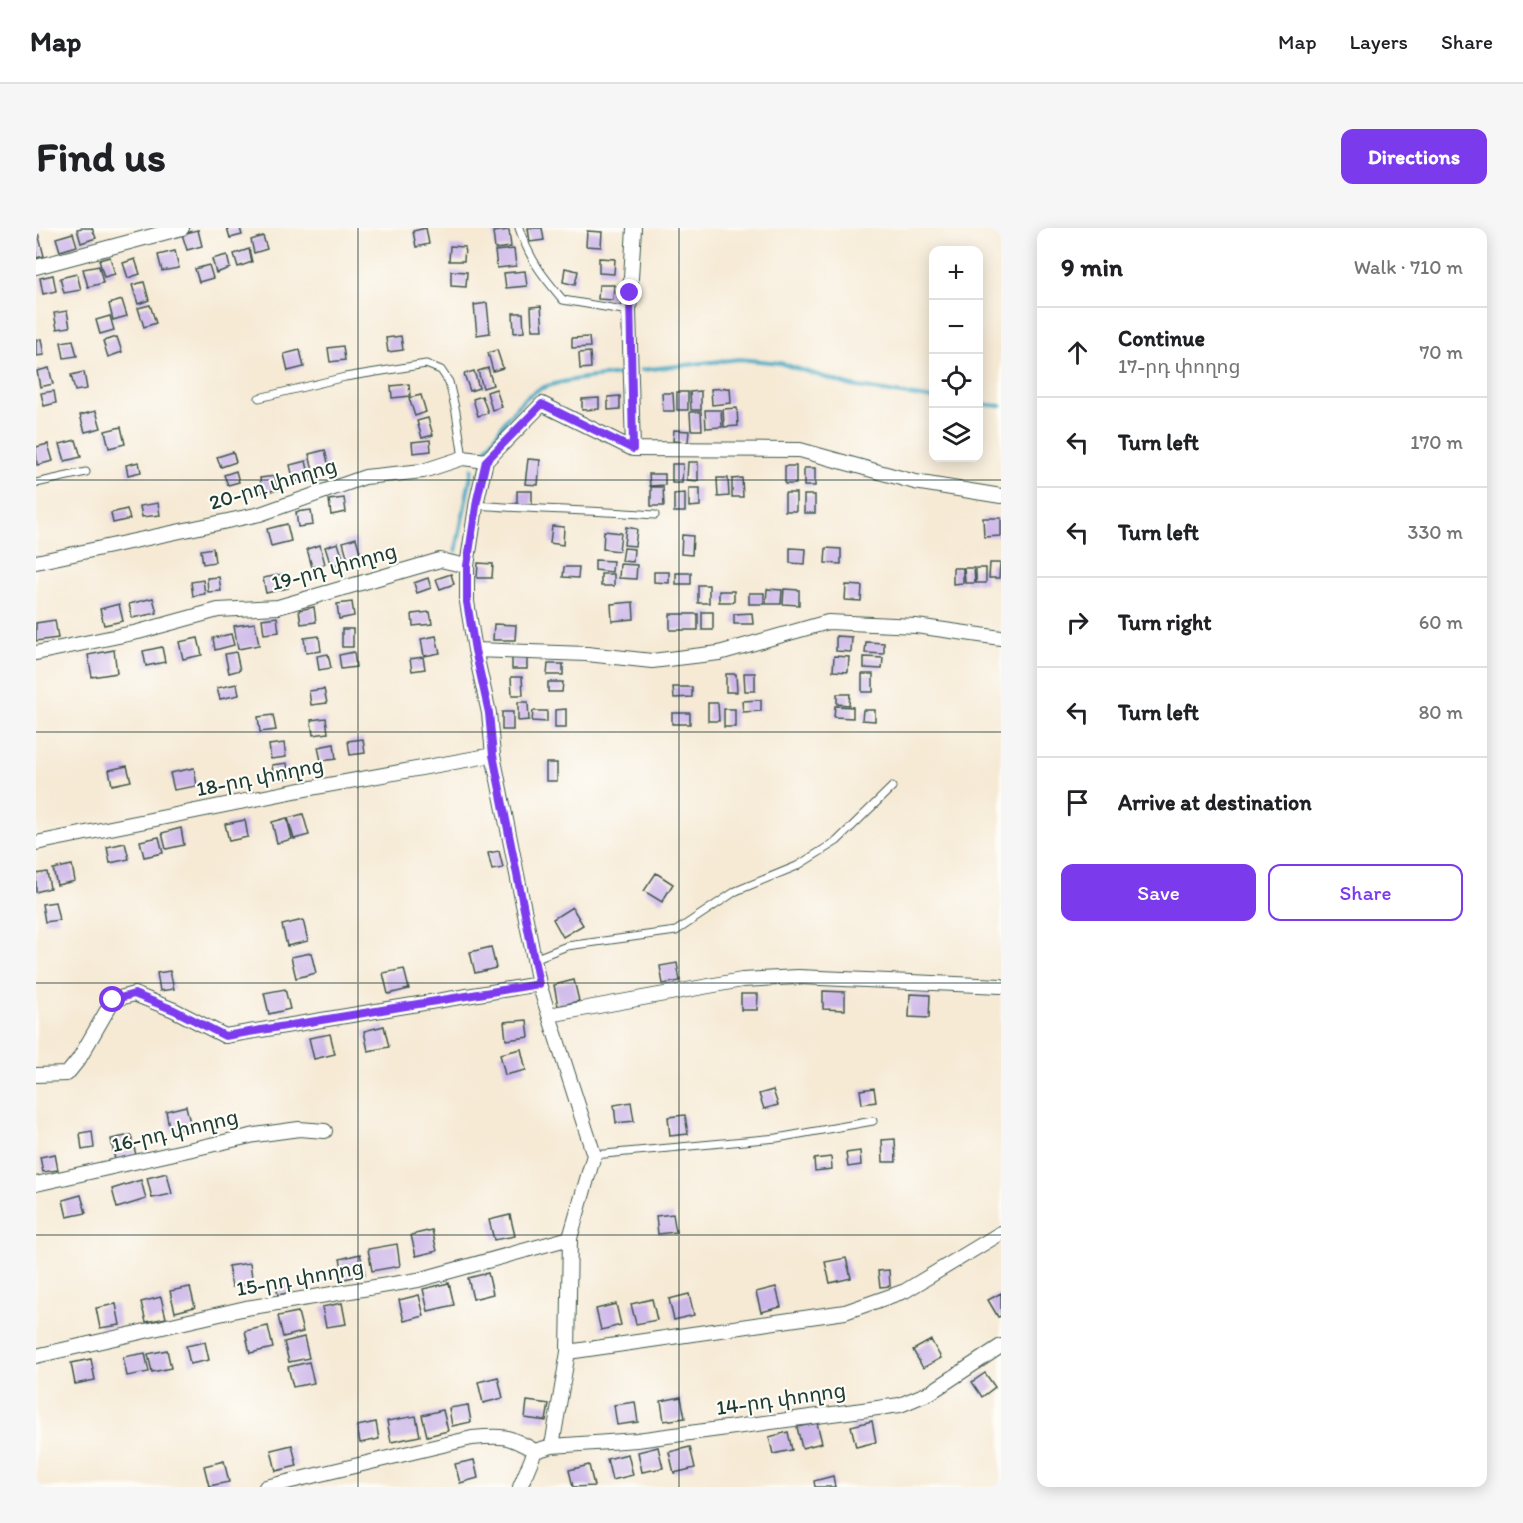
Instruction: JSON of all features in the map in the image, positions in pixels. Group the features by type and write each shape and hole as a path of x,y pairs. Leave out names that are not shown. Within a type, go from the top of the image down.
{"street":[{"path":"36,267 182,228"},
{"path":"633,449 629,311 634,228"},
{"path":"552,1446 568,1352 570,1238 594,1155 539,984 493,755 489,713 467,602 467,566 476,505 486,461 542,404 633,449 800,450 915,482 1001,496"},
{"name":"20-րդ փողոց","path":"36,562 260,514 365,477 423,471 463,458 486,461"},
{"name":"19-րդ փողոց","path":"36,653 138,632 218,610 278,607 440,560 467,566"},
{"path":"475,650 587,654 652,661 719,653 828,622 916,626 1001,638"},
{"name":"18-րդ փողոց","path":"36,843 295,791 493,755"},
{"path":"549,1015 742,980 798,977 1001,986"},
{"path":"36,1076 67,1074 79,1059 113,1000 134,994 174,1010 225,1036 539,984"},
{"name":"16-րդ փողոց","path":"36,1184 255,1135 299,1129 325,1131"},
{"path":"568,1352 845,1312 905,1291 1001,1233"},
{"name":"15-րդ փողոց","path":"36,1356 246,1308 418,1280 570,1238"},
{"name":"14-րդ փողոց","path":"535,1451 552,1446 637,1440 900,1405 931,1392 1001,1346"},
{"path":"266,1487 472,1438 499,1436 514,1438 535,1451 520,1487"}],"lane":[{"path":"519,228 527,252 563,300 629,311"},
{"path":"259,398 345,377 426,364 441,370 449,382 463,458"},
{"path":"36,483 86,472"},
{"path":"476,505 655,515"},
{"path":"534,959 567,946 676,931 736,891 797,866 837,841 891,787"},
{"path":"594,1155 777,1138 873,1121"}],"building":[{"path":"92,228 96,238 81,243 77,229"},
{"path":"227,228 240,228 242,235 230,238"},
{"path":"426,228 429,244 416,247 413,231"},
{"path":"528,228 542,228 544,240 530,242"},
{"path":"198,230 202,246 187,250 182,234"},
{"path":"509,230 511,247 495,249 493,232"},
{"path":"587,231 602,232 601,247 586,246"},
{"path":"36,233 38,233 44,256 36,258"},
{"path":"73,233 77,246 60,251 56,238"},
{"path":"263,236 267,249 254,253 251,240"},
{"path":"450,246 465,247 464,261 449,261"},
{"path":"249,249 252,262 238,267 234,254"},
{"path":"514,249 516,266 497,268 495,251"},
{"path":"175,251 179,268 162,271 158,255"},
{"path":"227,255 230,268 216,273 212,259"},
{"path":"110,257 115,274 104,277 99,260"},
{"path":"599,258 615,259 614,274 599,273"},
{"path":"135,259 140,274 128,278 123,263"},
{"path":"209,265 213,278 199,282 195,269"},
{"path":"99,266 103,283 88,287 83,269"},
{"path":"565,268 578,271 575,285 563,282"},
{"path":"451,271 467,272 466,287 451,286"},
{"path":"525,271 527,286 506,288 504,273"},
{"path":"77,274 81,290 64,293 60,278"},
{"path":"53,275 56,291 43,294 40,278"},
{"path":"144,282 149,300 138,304 132,285"},
{"path":"599,285 614,285 613,300 598,299"},
{"path":"122,300 127,316 113,320 109,304"},
{"path":"487,303 490,333 477,335 474,305"},
{"path":"150,305 156,323 144,327 138,308"},
{"path":"541,306 543,330 532,330 531,307"},
{"path":"67,311 70,327 57,329 54,313"},
{"path":"513,313 523,313 524,332 514,333"},
{"path":"110,316 114,330 100,334 96,320"},
{"path":"401,336 403,350 388,352 386,338"},
{"path":"117,337 122,352 108,357 103,341"},
{"path":"589,337 590,347 572,348 572,338"},
{"path":"41,339 44,355 36,356 36,340"},
{"path":"73,340 77,356 64,358 61,342"},
{"path":"343,346 345,360 330,362 328,348"},
{"path":"300,350 304,367 288,371 284,354"},
{"path":"497,350 503,368 493,371 488,353"},
{"path":"590,352 591,368 580,369 579,353"},
{"path":"49,368 53,384 40,387 37,371"},
{"path":"488,368 493,385 483,388 478,371"},
{"path":"474,371 479,388 470,391 464,374"},
{"path":"84,372 87,389 75,391 71,375"},
{"path":"409,384 410,396 392,398 391,386"},
{"path":"730,388 731,403 712,405 711,389"},
{"path":"496,389 502,407 492,410 487,392"},
{"path":"54,391 56,403 44,406 41,393"},
{"path":"701,391 701,410 691,410 690,392"},
{"path":"677,392 688,392 688,410 677,410"},
{"path":"662,393 673,393 674,411 663,411"},
{"path":"421,395 426,412 415,416 409,398"},
{"path":"482,396 488,413 478,416 473,399"},
{"path":"620,396 620,409 608,410 608,397"},
{"path":"599,398 599,409 582,410 582,399"},
{"path":"737,408 738,426 724,427 723,409"},
{"path":"705,410 721,410 722,427 706,428"},
{"path":"96,411 101,428 85,432 80,415"},
{"path":"690,412 701,412 702,430 691,430"},
{"path":"428,418 433,435 422,438 417,421"},
{"path":"121,427 125,444 109,448 105,431"},
{"path":"674,430 689,431 688,442 673,441"},
{"path":"76,440 81,457 65,461 60,444"},
{"path":"430,440 431,451 413,453 412,442"},
{"path":"48,444 53,461 37,465 36,447"},
{"path":"325,450 329,467 313,471 309,454"},
{"path":"233,452 236,462 221,467 217,457"},
{"path":"528,459 540,460 538,485 525,484"},
{"path":"306,461 310,478 294,482 290,465"},
{"path":"139,462 141,472 128,475 126,465"},
{"path":"688,462 698,462 698,481 687,480"},
{"path":"672,464 683,464 682,483 672,483"},
{"path":"785,466 796,466 796,484 785,484"},
{"path":"804,468 815,468 815,486 804,486"},
{"path":"236,471 239,482 228,485 224,475"},
{"path":"649,474 665,474 665,485 650,486"},
{"path":"275,476 278,490 262,492 260,478"},
{"path":"717,478 728,478 729,496 718,497"},
{"path":"742,478 743,497 732,497 732,479"},
{"path":"651,487 663,487 664,506 651,506"},
{"path":"689,488 700,488 700,506 689,507"},
{"path":"517,491 532,491 532,506 517,505"},
{"path":"685,493 685,512 674,512 674,494"},
{"path":"785,493 796,493 796,511 785,511"},
{"path":"804,495 815,495 815,513 804,513"},
{"path":"344,498 346,512 331,515 329,500"},
{"path":"158,503 160,515 142,517 140,506"},
{"path":"127,509 130,519 113,523 111,513"},
{"path":"311,510 313,525 298,527 296,512"},
{"path":"983,518 1001,518 1001,536 984,537"},
{"path":"287,524 291,541 271,546 267,529"},
{"path":"552,526 564,527 563,545 550,543"},
{"path":"626,527 637,529 635,546 624,545"},
{"path":"604,531 621,533 619,551 603,549"},
{"path":"682,535 693,536 692,555 681,554"},
{"path":"356,538 361,556 348,560 343,542"},
{"path":"338,543 344,562 331,566 325,547"},
{"path":"320,545 325,564 312,567 307,549"},
{"path":"213,548 215,562 203,564 201,550"},
{"path":"624,548 634,549 633,562 622,561"},
{"path":"790,548 806,549 805,564 790,563"},
{"path":"826,548 841,549 841,564 825,563"},
{"path":"595,560 613,561 612,572 595,570"},
{"path":"478,563 493,564 492,578 477,578"},
{"path":"990,563 1000,563 999,578 989,578"},
{"path":"620,564 637,565 636,579 619,578"},
{"path":"564,567 579,567 578,578 563,577"},
{"path":"953,568 963,568 963,583 953,584"},
{"path":"964,568 974,568 975,583 965,583"},
{"path":"976,568 986,568 986,583 976,583"},
{"path":"654,572 669,572 669,583 654,582"},
{"path":"676,573 691,573 691,584 676,584"},
{"path":"284,574 288,588 266,593 263,578"},
{"path":"451,574 454,584 440,589 436,579"},
{"path":"601,574 614,574 614,586 601,586"},
{"path":"219,577 221,591 208,592 207,578"},
{"path":"428,578 431,588 417,593 414,583"},
{"path":"203,580 205,594 193,596 191,582"},
{"path":"698,585 709,585 709,603 698,603"},
{"path":"846,585 862,586 861,601 845,600"},
{"path":"767,589 782,590 781,604 766,604"},
{"path":"784,589 799,590 799,605 783,604"},
{"path":"719,591 734,591 734,602 719,602"},
{"path":"749,593 764,593 764,604 749,604"},
{"path":"153,598 157,613 132,618 129,604"},
{"path":"352,602 354,616 339,619 337,604"},
{"path":"633,602 634,619 612,621 611,604"},
{"path":"119,604 123,621 104,625 100,609"},
{"path":"314,607 316,622 301,624 299,610"},
{"path":"430,612 432,624 413,626 412,614"},
{"path":"702,612 713,612 713,630 702,630"},
{"path":"752,613 753,624 734,624 734,614"},
{"path":"670,614 698,614 698,630 670,630"},
{"path":"277,617 279,632 264,634 262,619"},
{"path":"55,620 58,638 36,641 36,623"},
{"path":"255,623 259,645 238,649 234,626"},
{"path":"494,624 516,625 515,640 493,640"},
{"path":"342,629 353,629 353,647 342,647"},
{"path":"231,634 234,645 215,650 213,638"},
{"path":"319,636 321,651 306,653 304,638"},
{"path":"436,636 440,653 424,656 421,639"},
{"path":"836,636 852,637 851,652 836,651"},
{"path":"198,638 202,655 183,659 179,642"},
{"path":"866,642 884,643 884,654 865,653"},
{"path":"162,647 165,662 146,666 143,651"},
{"path":"114,650 117,673 92,677 88,655"},
{"path":"236,652 240,670 229,673 225,654"},
{"path":"354,652 356,667 341,669 339,655"},
{"path":"328,654 331,668 319,670 317,656"},
{"path":"834,656 849,657 848,672 833,671"},
{"path":"423,657 425,669 412,671 410,659"},
{"path":"864,657 883,658 882,669 864,668"},
{"path":"512,658 527,658 527,669 512,669"},
{"path":"548,664 563,664 563,675 547,675"},
{"path":"744,673 755,673 755,691 745,691"},
{"path":"726,674 736,674 737,692 726,692"},
{"path":"862,674 873,674 873,692 862,692"},
{"path":"511,677 522,677 523,695 512,695"},
{"path":"548,682 563,682 562,692 548,692"},
{"path":"237,684 239,695 220,699 217,688"},
{"path":"673,687 692,687 692,697 674,698"},
{"path":"324,689 327,703 311,705 309,691"},
{"path":"837,694 850,694 849,705 837,704"},
{"path":"761,700 761,711 743,712 742,701"},
{"path":"518,702 528,702 529,720 518,721"},
{"path":"708,703 718,703 719,721 708,721"},
{"path":"835,706 853,707 853,718 834,717"},
{"path":"566,709 566,728 555,728 555,710"},
{"path":"724,709 735,709 735,727 724,727"},
{"path":"863,710 875,710 875,721 862,720"},
{"path":"533,711 547,711 547,722 532,721"},
{"path":"502,712 513,712 513,730 502,730"},
{"path":"672,713 690,713 690,724 672,724"},
{"path":"273,715 276,730 260,732 258,717"},
{"path":"326,718 328,733 313,735 311,720"},
{"path":"363,739 365,753 350,755 348,741"},
{"path":"284,743 286,757 271,759 269,745"},
{"path":"334,744 336,759 321,761 318,747"},
{"path":"287,763 289,778 274,780 272,765"},
{"path":"546,763 557,763 557,781 546,781"},
{"path":"127,766 131,781 112,785 109,770"},
{"path":"194,768 197,786 174,790 170,773"},
{"path":"303,814 309,835 294,839 288,818"},
{"path":"287,818 292,839 277,843 272,822"},
{"path":"245,820 248,837 229,841 225,824"},
{"path":"181,828 184,845 166,849 162,833"},
{"path":"159,837 163,853 144,857 140,841"},
{"path":"125,843 129,859 110,863 107,847"},
{"path":"499,851 503,868 492,870 488,853"},
{"path":"72,865 75,881 57,885 53,869"},
{"path":"47,872 50,888 36,892 36,874"},
{"path":"656,873 673,884 662,902 644,891"},
{"path":"55,902 59,920 45,922 42,904"},
{"path":"572,907 583,925 563,937 553,919"},
{"path":"303,920 308,941 287,946 282,925"},
{"path":"491,947 496,968 475,973 470,952"},
{"path":"311,953 316,973 296,978 291,957"},
{"path":"677,963 680,981 663,984 660,966"},
{"path":"404,969 409,989 388,994 383,973"},
{"path":"170,971 174,989 160,991 157,973"},
{"path":"574,980 579,1001 558,1006 554,985"},
{"path":"285,989 290,1009 269,1014 264,993"},
{"path":"823,991 845,992 845,1010 823,1009"},
{"path":"741,994 758,994 757,1010 741,1010"},
{"path":"910,994 930,995 929,1018 909,1017"},
{"path":"527,1020 529,1037 506,1040 504,1022"},
{"path":"384,1026 389,1047 368,1051 364,1031"},
{"path":"330,1034 335,1054 314,1059 309,1038"},
{"path":"521,1049 526,1070 505,1075 500,1054"},
{"path":"874,1088 876,1102 862,1104 860,1090"},
{"path":"773,1090 778,1105 764,1109 759,1094"},
{"path":"631,1102 634,1121 616,1123 614,1105"},
{"path":"186,1106 191,1127 170,1132 166,1111"},
{"path":"685,1115 688,1134 670,1136 668,1117"},
{"path":"92,1131 94,1148 82,1150 80,1133"},
{"path":"131,1135 136,1155 115,1160 111,1139"},
{"path":"895,1139 896,1162 883,1162 882,1140"},
{"path":"860,1151 861,1165 848,1167 846,1153"},
{"path":"55,1154 58,1170 43,1172 40,1157"},
{"path":"831,1157 832,1169 815,1171 814,1159"},
{"path":"167,1173 172,1194 152,1198 147,1178"},
{"path":"141,1180 146,1199 117,1208 112,1189"},
{"path":"81,1195 86,1213 67,1217 63,1200"},
{"path":"673,1214 676,1232 658,1234 656,1216"},
{"path":"510,1215 515,1236 494,1240 489,1220"},
{"path":"432,1230 437,1251 416,1256 411,1235"},
{"path":"397,1244 400,1266 372,1271 368,1249"},
{"path":"360,1254 365,1274 345,1279 340,1259"},
{"path":"846,1258 851,1278 830,1283 825,1262"},
{"path":"250,1263 253,1284 232,1287 228,1266"},
{"path":"889,1270 890,1286 880,1287 878,1271"},
{"path":"488,1273 493,1294 473,1299 468,1278"},
{"path":"288,1279 291,1292 278,1295 275,1281"},
{"path":"449,1283 454,1305 428,1311 423,1289"},
{"path":"190,1287 195,1307 175,1312 170,1291"},
{"path":"776,1287 781,1307 761,1312 756,1292"},
{"path":"1001,1293 1001,1316 998,1317 988,1300"},
{"path":"689,1294 694,1315 674,1320 669,1299"},
{"path":"419,1295 424,1316 404,1321 399,1300"},
{"path":"161,1297 166,1318 146,1322 141,1302"},
{"path":"652,1299 657,1320 636,1324 631,1304"},
{"path":"342,1303 346,1324 326,1327 322,1307"},
{"path":"116,1304 120,1325 100,1328 96,1308"},
{"path":"616,1304 621,1325 601,1330 596,1309"},
{"path":"298,1312 303,1332 283,1337 278,1316"},
{"path":"268,1326 273,1348 250,1353 245,1331"},
{"path":"304,1337 309,1358 289,1362 284,1342"},
{"path":"931,1340 941,1358 923,1368 913,1350"},
{"path":"205,1342 209,1360 190,1364 186,1346"},
{"path":"167,1350 171,1368 152,1372 148,1354"},
{"path":"145,1353 149,1372 127,1376 123,1357"},
{"path":"91,1359 95,1380 75,1384 71,1363"},
{"path":"309,1362 314,1383 293,1387 288,1367"},
{"path":"985,1373 995,1387 982,1397 972,1382"},
{"path":"498,1377 503,1398 483,1403 478,1382"},
{"path":"681,1397 685,1418 664,1421 661,1401"},
{"path":"527,1401 549,1404 546,1421 525,1418"},
{"path":"635,1402 638,1422 617,1425 614,1405"},
{"path":"468,1405 471,1422 452,1426 449,1408"},
{"path":"443,1410 448,1431 427,1436 422,1415"},
{"path":"416,1416 420,1436 391,1442 387,1421"},
{"path":"872,1421 876,1442 856,1447 851,1426"},
{"path":"376,1422 379,1439 360,1443 357,1426"},
{"path":"817,1423 822,1443 802,1448 797,1427"},
{"path":"788,1432 792,1450 773,1454 769,1437"},
{"path":"292,1445 297,1466 276,1471 271,1450"},
{"path":"658,1447 663,1468 642,1472 638,1452"},
{"path":"690,1447 695,1468 674,1473 669,1452"},
{"path":"628,1454 633,1475 612,1480 607,1459"},
{"path":"474,1460 478,1478 460,1483 455,1464"},
{"path":"224,1461 229,1482 209,1486 204,1466"},
{"path":"589,1465 594,1486 573,1487 569,1470"},
{"path":"833,1476 835,1487 815,1487 814,1481"}],"waterway":[{"path":"642,370 739,359 780,363 852,386 929,398"},
{"path":"484,453 512,412 534,392 563,382 620,374"},
{"path":"983,404 1001,406"},
{"path":"456,551 472,469"}],"route":[{"path":"113,1000 134,994 174,1010 225,1036 539,984 493,755 489,713 467,602 467,566 477,500 486,461 542,404 633,449 630,293"}]}
